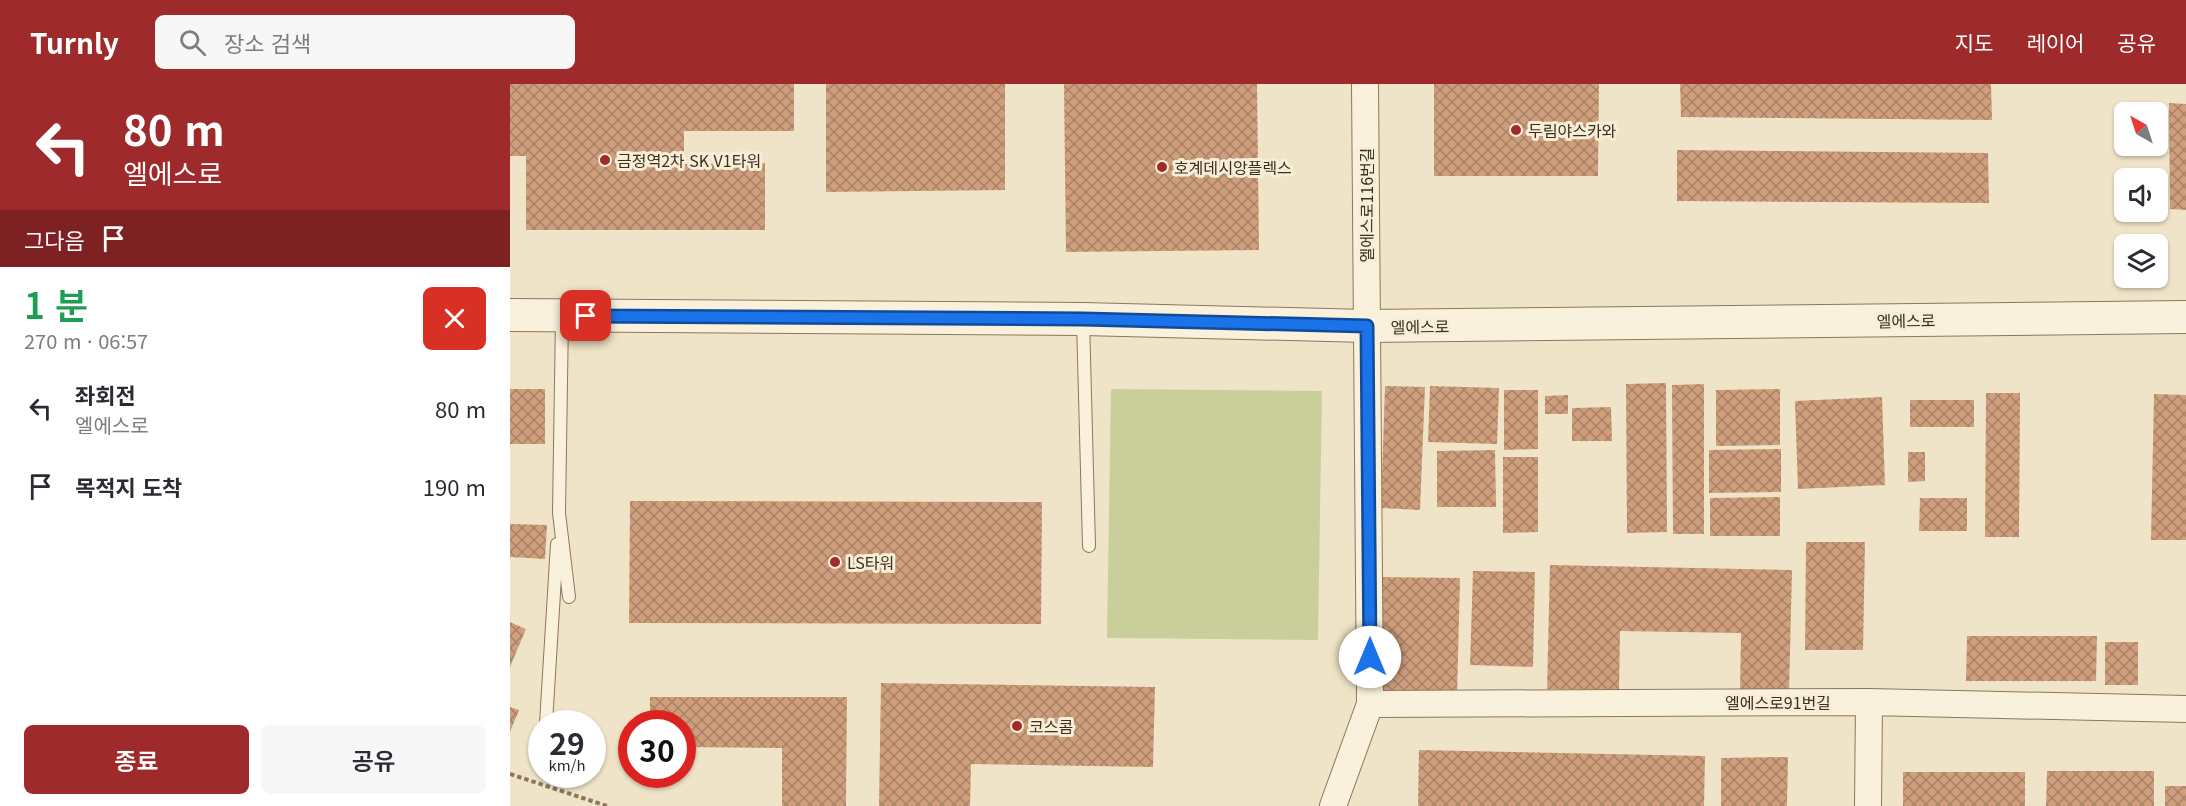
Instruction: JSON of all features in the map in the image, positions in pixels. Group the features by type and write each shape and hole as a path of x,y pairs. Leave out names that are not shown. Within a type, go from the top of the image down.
{"street":[{"name":"엘에스로116번길","path":"1334,806 1370,704 1365,84"},
{"name":"엘에스로","path":"510,315 1083,319 1367,326 2186,317"},
{"name":"엘에스로91번길","path":"1370,704 1869,702 2186,709"},
{"path":"1868,806 1869,702"}],"lane":[{"path":"547,710 559,513 562,315"},
{"path":"1083,319 1089,546"},
{"path":"559,513 569,597"}],"path":[{"path":"510,774 607,806"}],"green space":[{"path":"1111,389 1322,391 1318,640 1107,638"}],"building":[{"name":"금정역2차 SK V1타워","path":"510,84 794,84 794,131 684,131 684,164 765,163 765,230 526,230 526,156 510,156"},
{"path":"826,84 1005,84 1005,190 826,192"},
{"name":"호계데시앙플렉스","path":"1064,84 1257,84 1259,250 1066,252"},
{"name":"두림야스카와","path":"1434,84 1599,84 1598,176 1434,176"},
{"path":"1680,84 1991,84 1992,120 1681,117"},
{"path":"2169,103 2186,104 2186,210 2170,209"},
{"path":"1677,150 1988,153 1989,203 1677,201"},
{"path":"1666,383 1667,532 1627,533 1626,384"},
{"path":"1704,384 1704,534 1673,534 1672,385"},
{"path":"1385,386 1425,387 1420,510 1381,508"},
{"path":"1430,386 1499,388 1497,444 1428,442"},
{"path":"510,389 545,389 545,444 510,444"},
{"path":"1780,389 1780,445 1716,446 1716,390"},
{"path":"1504,390 1538,390 1538,449 1504,450"},
{"path":"1986,393 2020,393 2019,537 1985,537"},
{"path":"2154,394 2186,395 2186,540 2151,540"},
{"path":"1568,395 1568,414 1545,414 1545,396"},
{"path":"1882,397 1885,485 1798,489 1795,401"},
{"path":"1910,400 1974,400 1974,427 1910,427"},
{"path":"1611,407 1612,441 1572,441 1572,408"},
{"path":"1781,449 1781,492 1709,493 1709,450"},
{"path":"1495,450 1496,507 1437,507 1437,451"},
{"path":"1908,452 1925,452 1925,481 1908,482"},
{"path":"1503,457 1538,457 1538,532 1503,533"},
{"path":"1780,497 1780,536 1710,536 1710,498"},
{"path":"1920,498 1967,498 1967,531 1919,531"},
{"name":"LS타워","path":"630,501 1042,502 1041,624 629,623"},
{"path":"510,524 547,525 545,559 510,557"},
{"path":"1806,542 1865,542 1863,650 1805,650"},
{"path":"1550,565 1792,570 1789,693 1740,692 1741,633 1620,631 1619,690 1547,689"},
{"path":"1473,571 1535,572 1533,667 1470,665"},
{"path":"1374,577 1460,578 1457,697 1371,695"},
{"path":"510,622 526,629 510,667"},
{"path":"1967,636 2097,636 2096,681 1966,681"},
{"path":"2105,642 2138,642 2138,685 2105,685"},
{"name":"코스콤","path":"881,683 1155,687 1153,767 971,764 970,806 879,806"},
{"path":"650,697 847,697 846,806 782,806 782,748 696,747 696,710 650,710"},
{"path":"510,707 519,710 510,732"},
{"path":"1419,750 1705,756 1704,806 1418,806"},
{"path":"1788,757 1787,806 1721,806 1721,758"},
{"path":"2047,771 2154,771 2154,806 2046,806"},
{"path":"1903,772 2025,772 2025,806 1903,806"},
{"path":"2165,786 2186,786 2186,806 2165,806"}],"place":[{"name":"두림야스카와","path":"1516,130"},
{"name":"금정역2차 SK V1타워","path":"605,160"},
{"name":"호계데시앙플렉스","path":"1162,167"},
{"name":"LS타워","path":"835,562"},
{"name":"코스콤","path":"1017,726"}],"route":[{"path":"586,316 1083,319 1367,326 1370,657"}]}
